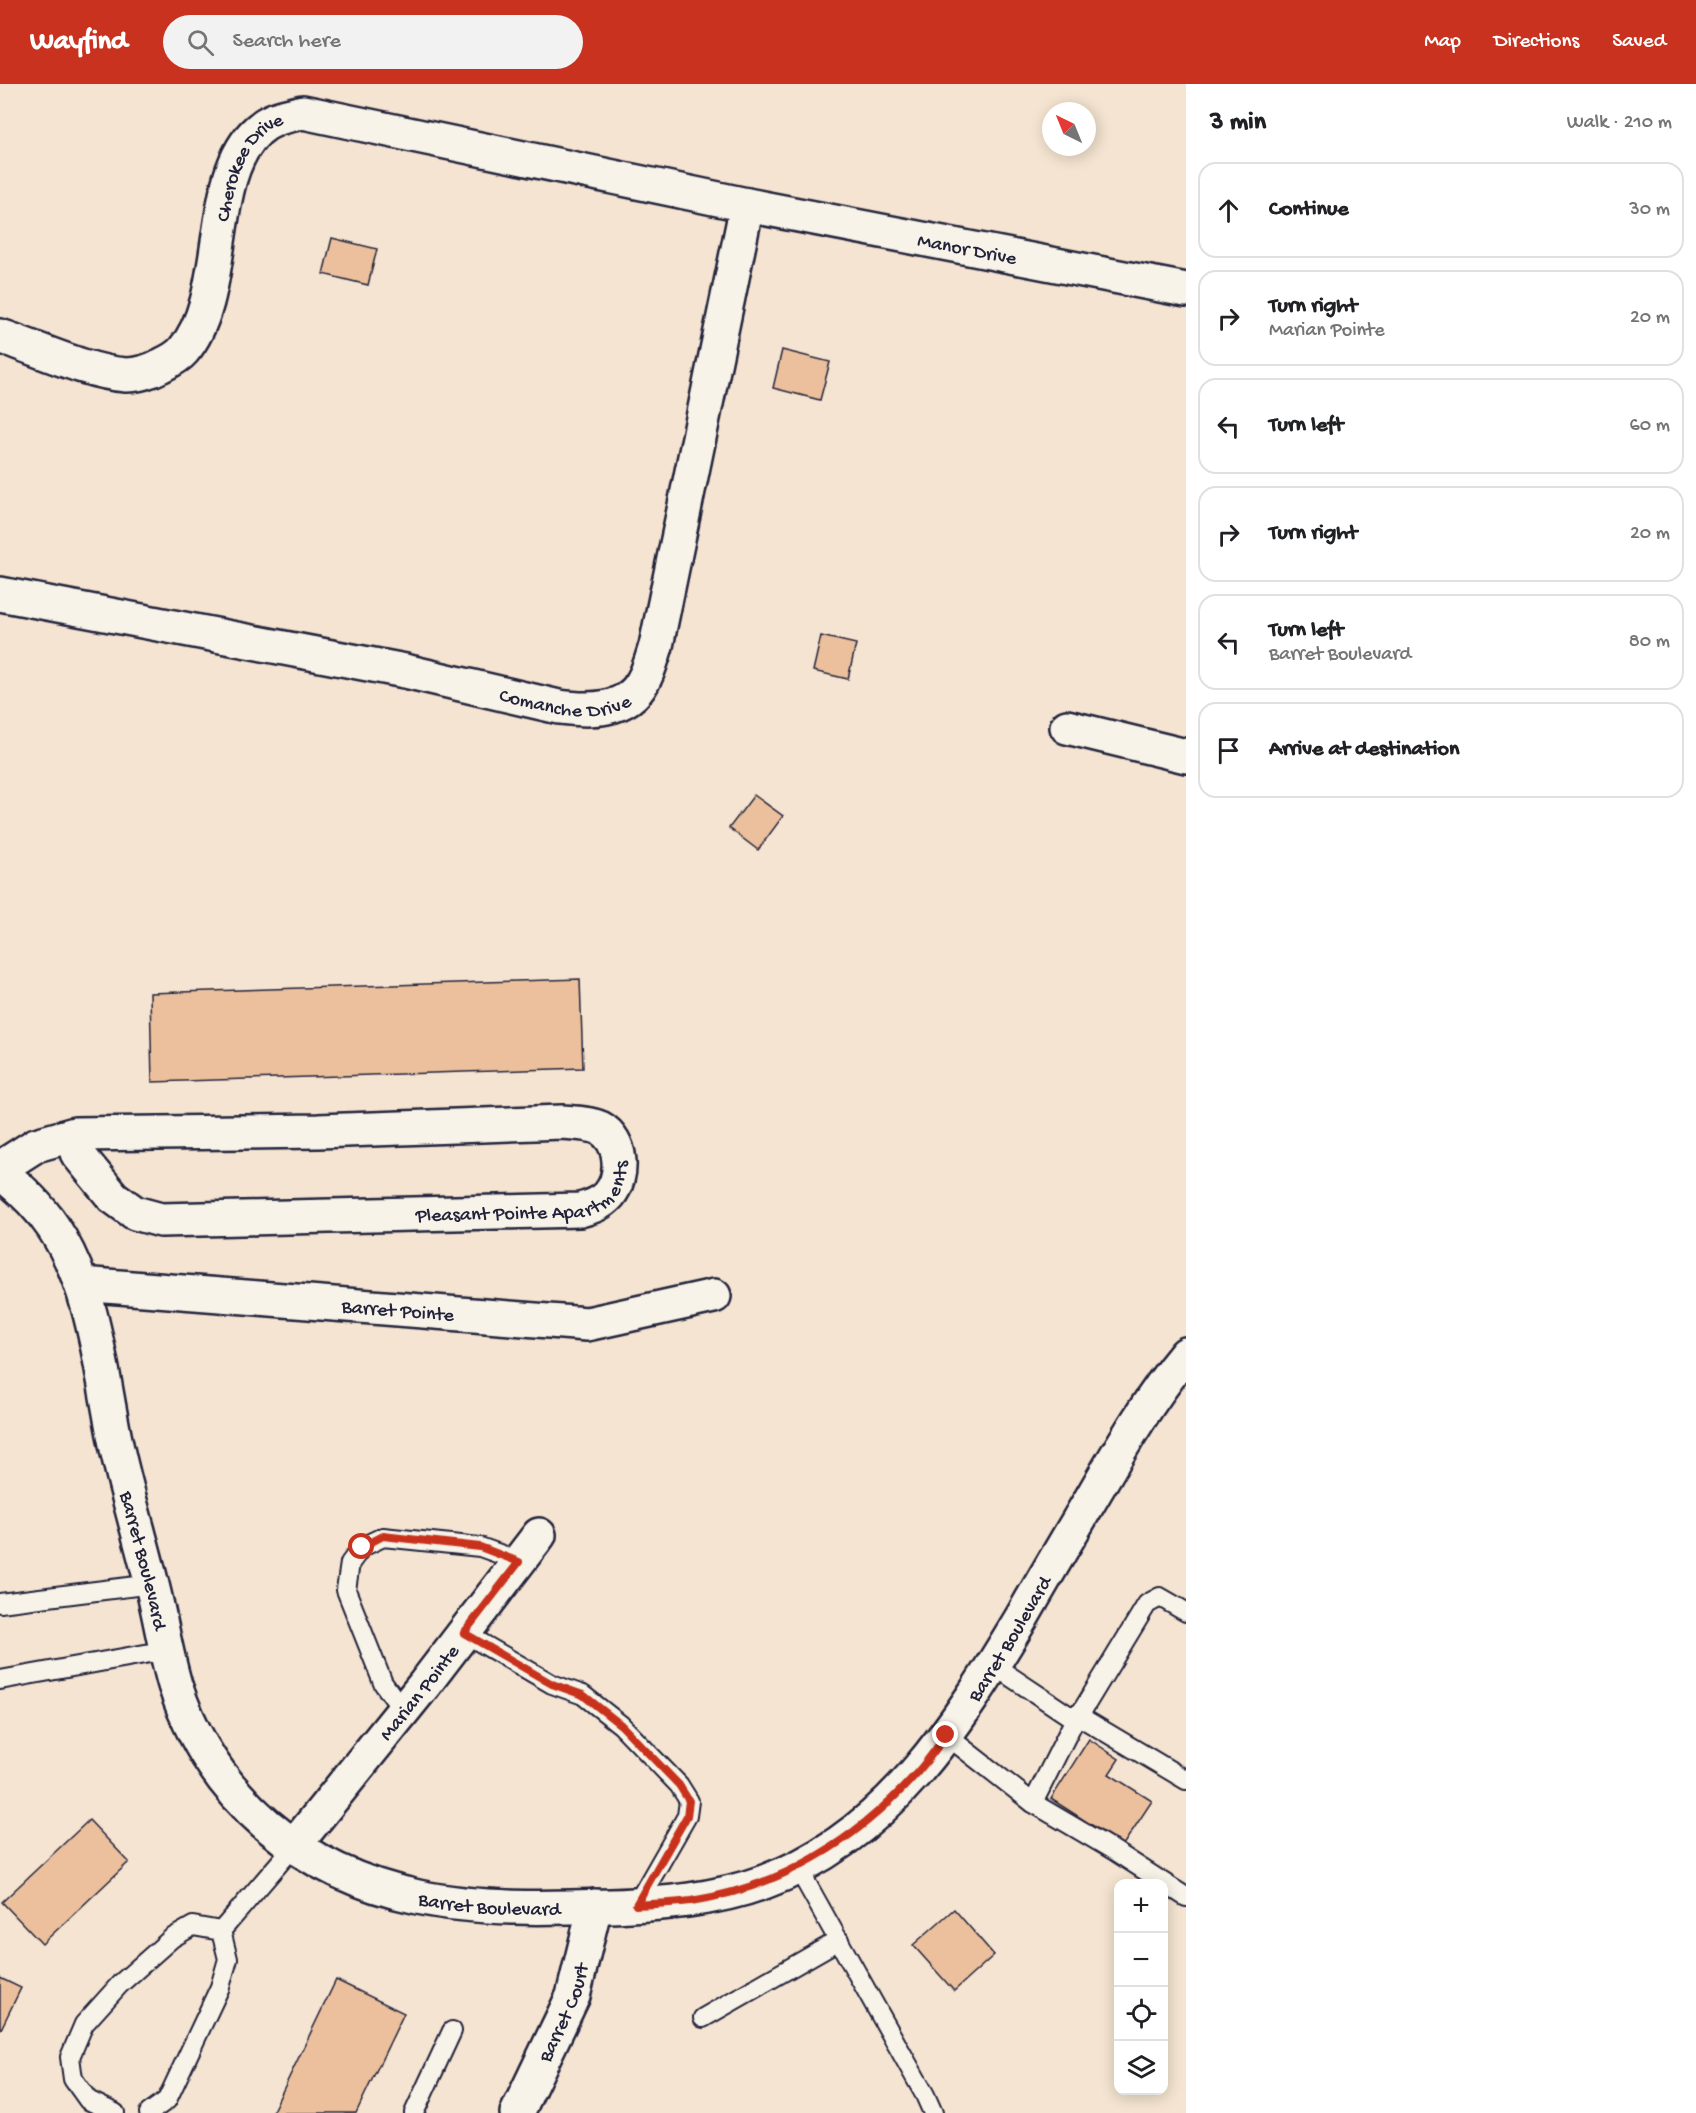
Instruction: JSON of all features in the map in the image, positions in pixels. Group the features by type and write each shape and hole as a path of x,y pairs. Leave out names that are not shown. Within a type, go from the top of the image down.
{"street":[{"name":"Cherokee Drive","path":"0,336 102,372 128,375 153,370 175,358 184,350 197,328 210,290 225,201 232,174 242,150 257,130 278,117 303,112 747,205"},
{"name":"Manor Drive","path":"747,205 1186,290"},
{"name":"Comanche Drive","path":"0,594 405,671 559,707 584,710 606,708 624,701 639,689 645,679 656,646 747,205"},
{"path":"1067,727 1186,756"},
{"name":"Pleasant Pointe Apartments","path":"0,1170 36,1145 75,1134 318,1131 562,1122 601,1129 614,1142 620,1164 617,1180 610,1194 597,1204 580,1210 161,1220 135,1213 113,1197 77,1152 75,1134"},
{"name":"Barret Boulevard","path":"0,1170 27,1195 53,1226 72,1260 86,1297 118,1452 175,1682 190,1724 210,1761 234,1794 263,1822 294,1846 326,1866 361,1881 397,1893 432,1900 506,1906 636,1905 692,1901 764,1882 798,1868 830,1850 882,1809 917,1774 946,1735 993,1665 1129,1435 1170,1373 1186,1354"},
{"name":"Barret Pointe","path":"81,1284 587,1324 714,1296"},
{"name":"Marian Pointe","path":"294,1846 403,1711 539,1535"},
{"name":"Barret Court","path":"517,2113 573,1996 595,1906"}],"lane":[{"path":"403,1711 383,1683 346,1590 350,1563 362,1547 383,1536 480,1547 519,1562"},
{"path":"0,1603 152,1584"},
{"path":"1033,1803 1077,1715 1082,1711 1147,1604 1160,1597 1186,1612"},
{"path":"464,1633 552,1684 583,1695 621,1725 679,1785 689,1801 687,1816 636,1905"},
{"path":"0,1680 167,1650"},
{"path":"993,1665 1068,1715 1077,1715 1186,1780"},
{"path":"946,1735 1033,1803 1113,1850 1186,1897"},
{"path":"221,1930 294,1846"},
{"path":"798,1868 933,2113"},
{"path":"115,2113 88,2100 73,2079 70,2057 84,2024 120,1984 172,1938 193,1926 221,1930"},
{"path":"149,2113 167,2100 220,1987 228,1959 221,1930"},
{"path":"703,2018 839,1940"},
{"path":"414,2113 452,2031"}],"building":[{"path":"332,238 377,249 368,285 323,274"},
{"path":"782,350 830,362 820,400 773,388"},
{"path":"821,636 856,644 848,679 813,671"},
{"path":"754,795 783,816 758,850 729,828"},
{"path":"580,979 583,1068 152,1082 150,993"},
{"path":"1089,1739 1119,1759 1109,1774 1152,1801 1123,1845 1051,1799"},
{"path":"89,1820 129,1862 42,1944 2,1902"},
{"path":"954,1909 994,1955 954,1991 913,1945"},
{"path":"0,1978 21,1988 0,2031"},
{"path":"336,1980 404,2013 356,2113 272,2113"}],"route":[{"path":"362,1547 383,1536 480,1547 519,1562 464,1633 552,1684 583,1695 621,1725 679,1785 689,1801 687,1816 636,1905 692,1901 728,1893 798,1868 830,1850 860,1828 889,1802 917,1774 946,1735"}]}
